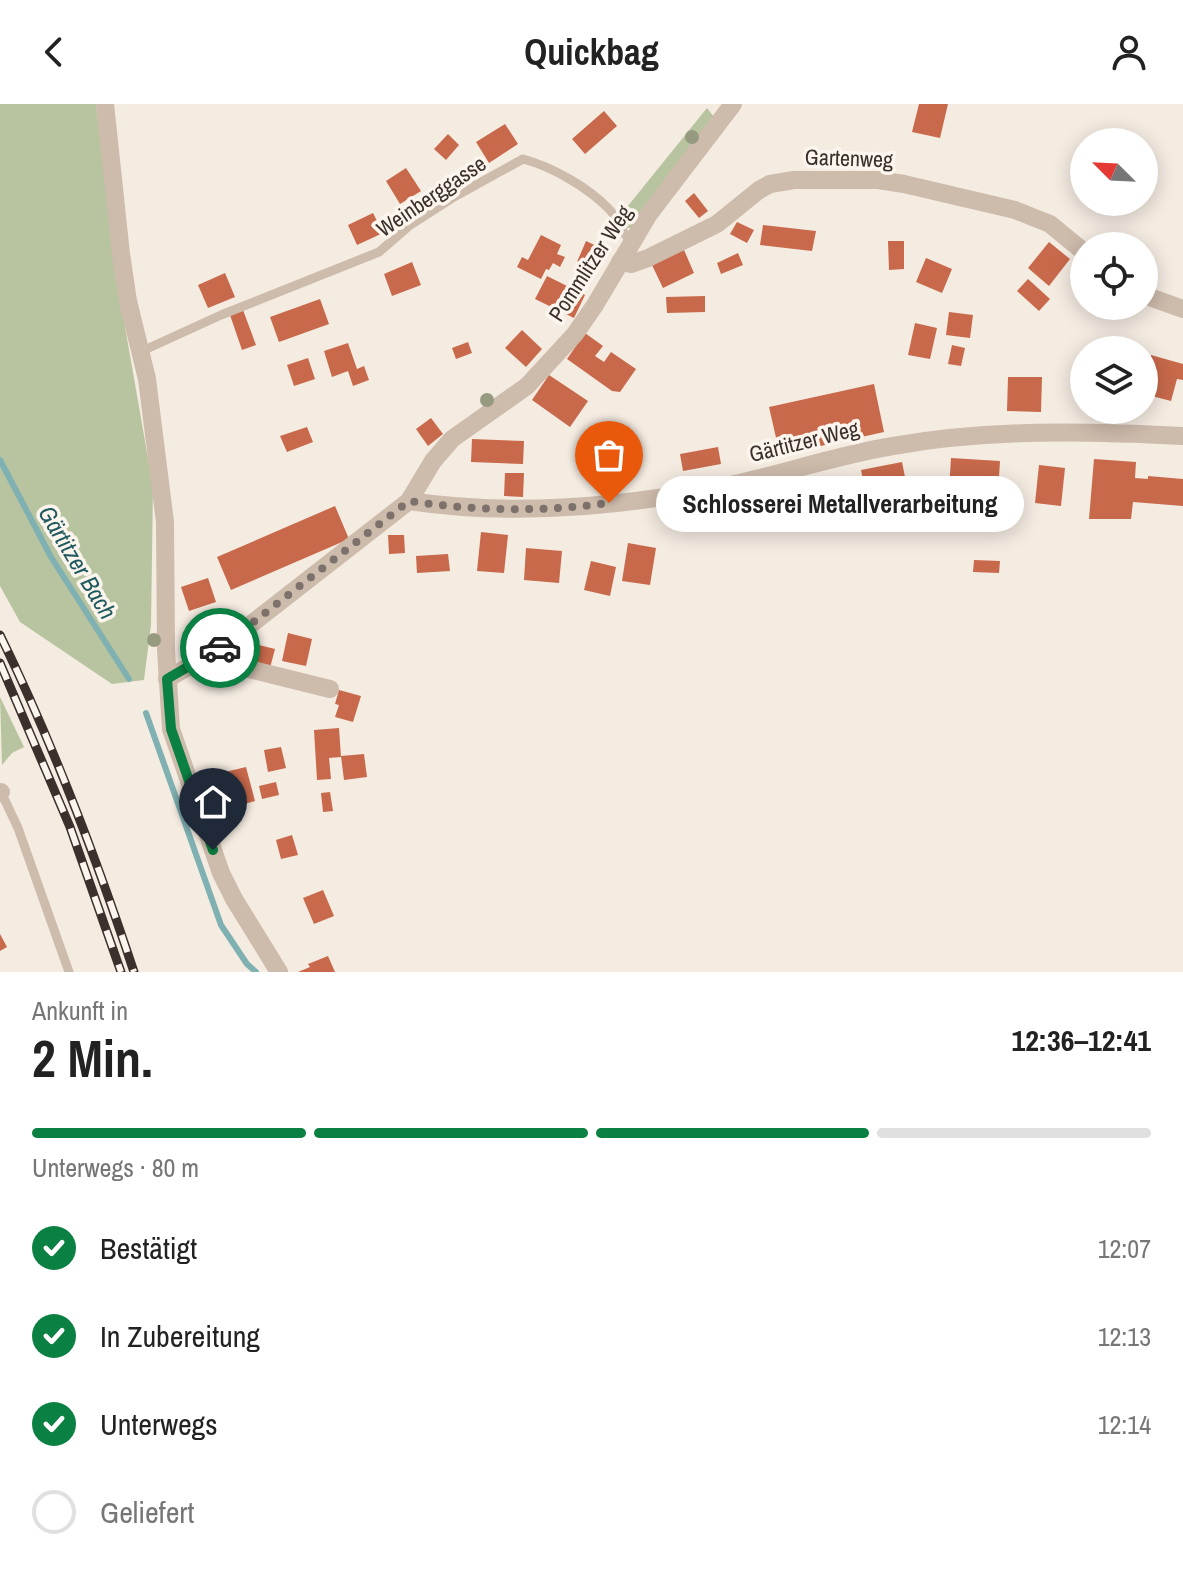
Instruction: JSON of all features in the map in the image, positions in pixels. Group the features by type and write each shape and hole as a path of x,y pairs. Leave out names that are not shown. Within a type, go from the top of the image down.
{"street":[{"path":"105,104 121,254 128,301 147,379 165,522 167,679 171,729 213,850 234,899 279,972"},
{"name":"Pommlitzer Weg","path":"409,501 433,461 452,439 527,386 551,361 595,305 631,242 733,104"},
{"name":"Gartenweg","path":"620,262 631,264 648,258 717,224 770,184 794,180 891,182 1015,210 1050,224 1070,240"},
{"path":"1158,300 1183,309"},
{"name":"Gärtitzer Weg","path":"409,501 491,509 588,506 711,489 865,451 961,436 1000,433 1183,436"},
{"path":"167,679 204,658 320,573 409,501"},
{"path":"204,658 330,689"}],"lane":[{"name":"Weinberggasse","path":"140,352 221,315 379,252 409,226 523,159 539,163 593,195 612,213 631,242"},
{"path":"1,793 18,828 69,972"}],"green space":[{"path":"0,104 96,104 120,298 153,487 151,625 144,680 112,684 20,622 0,586"},
{"path":"707,108 714,117 631,228 624,228 619,217"},
{"path":"0,697 24,747 12,753 2,765"}],"building":[{"path":"919,104 948,104 940,138 912,132"},
{"path":"604,111 617,126 585,154 572,139"},
{"path":"505,124 518,144 489,163 476,142"},
{"path":"448,134 459,145 446,160 434,149"},
{"path":"406,168 421,191 400,204 386,181"},
{"path":"694,193 708,211 699,218 685,201"},
{"path":"373,213 383,233 357,245 348,225"},
{"path":"737,222 754,230 747,243 730,234"},
{"path":"763,225 816,231 812,251 760,245"},
{"path":"541,235 561,245 557,254 565,257 560,267 553,263 549,270 546,269 541,279 517,267 522,257 528,260"},
{"path":"586,241 607,251 597,272 577,262"},
{"path":"888,241 904,241 904,269 889,270"},
{"path":"1049,242 1070,259 1049,286 1028,268"},
{"path":"684,250 694,273 663,288 652,265"},
{"path":"738,253 743,265 721,274 717,263"},
{"path":"926,258 952,269 942,293 916,282"},
{"path":"412,262 421,285 392,296 384,274"},
{"path":"225,273 235,297 208,308 198,285"},
{"path":"547,276 585,295 574,318 535,299"},
{"path":"1028,279 1050,299 1039,311 1017,291"},
{"path":"705,296 705,312 667,313 666,297"},
{"path":"320,299 329,324 279,342 270,317"},
{"path":"243,310 256,345 242,350 230,315"},
{"path":"949,312 973,315 970,338 946,335"},
{"path":"915,323 937,328 930,359 908,355"},
{"path":"522,330 542,349 526,367 505,348"},
{"path":"585,333 603,346 595,356 604,362 611,352 636,369 620,392 612,391 567,359"},
{"path":"468,342 472,353 456,359 452,348"},
{"path":"348,343 357,369 364,366 369,380 353,386 348,371 332,377 324,351"},
{"path":"952,345 965,348 961,366 948,364"},
{"path":"1158,357 1183,364 1183,380 1177,379 1171,401 1158,398"},
{"path":"308,358 315,379 294,386 287,365"},
{"path":"549,375 588,401 570,427 532,400"},
{"path":"1008,377 1042,377 1041,412 1007,411"},
{"path":"874,384 884,432 780,455 769,407"},
{"path":"431,418 443,434 428,446 416,429"},
{"path":"307,427 313,442 287,452 280,436"},
{"path":"472,439 524,441 523,464 471,462"},
{"path":"718,447 721,464 683,471 680,454"},
{"path":"951,458 1000,461 998,493 949,489"},
{"path":"1094,459 1136,462 1135,478 1183,479 1183,506 1133,502 1131,519 1089,519"},
{"path":"902,462 906,482 865,490 861,470"},
{"path":"1039,465 1065,468 1061,506 1035,503"},
{"path":"505,473 524,473 523,497 504,496"},
{"path":"808,481 811,493 835,487 841,512 817,518 814,505 779,514 773,490"},
{"path":"868,503 875,517 860,523 854,510"},
{"path":"335,506 349,539 231,590 217,557"},
{"path":"481,532 508,535 504,573 477,571"},
{"path":"388,535 404,535 405,553 389,554"},
{"path":"628,543 656,548 650,585 622,581"},
{"path":"526,548 562,551 559,583 524,580"},
{"path":"448,554 450,571 417,573 416,556"},
{"path":"974,560 1000,561 999,573 973,572"},
{"path":"591,561 616,567 610,596 584,590"},
{"path":"208,578 216,602 189,611 181,587"},
{"path":"288,633 312,639 306,666 282,661"},
{"path":"259,645 275,649 270,668 254,664"},
{"path":"339,690 361,696 353,722 335,717"},
{"path":"339,728 341,757 329,758 331,779 317,780 314,730"},
{"path":"281,747 286,768 268,772 264,750"},
{"path":"364,754 367,777 344,780 341,756"},
{"path":"246,767 255,801 230,808 221,773"},
{"path":"276,782 279,795 262,799 259,786"},
{"path":"330,792 333,811 323,812 321,793"},
{"path":"292,835 298,855 281,859 276,840"},
{"path":"323,890 334,916 314,924 303,898"},
{"path":"0,934 7,947 0,951"},
{"path":"328,956 335,972 298,972 310,967 308,964"}],"waterway":[{"name":"Gärtitzer Bach","path":"0,460 51,557 129,679"},
{"name":"Gärtitzer Bach","path":"146,713 221,925 247,964 256,972"}],"railway":[{"path":"0,635 73,801 134,972"},
{"path":"0,663 70,827 121,972"}],"way so far":[{"path":"220,648 409,501 491,509 542,509 609,503"}],"place":[{"name":"Schlosserei Metallverarbeitung","path":"609,503"}],"route":[{"path":"213,850 171,729 167,679 220,648"}]}
